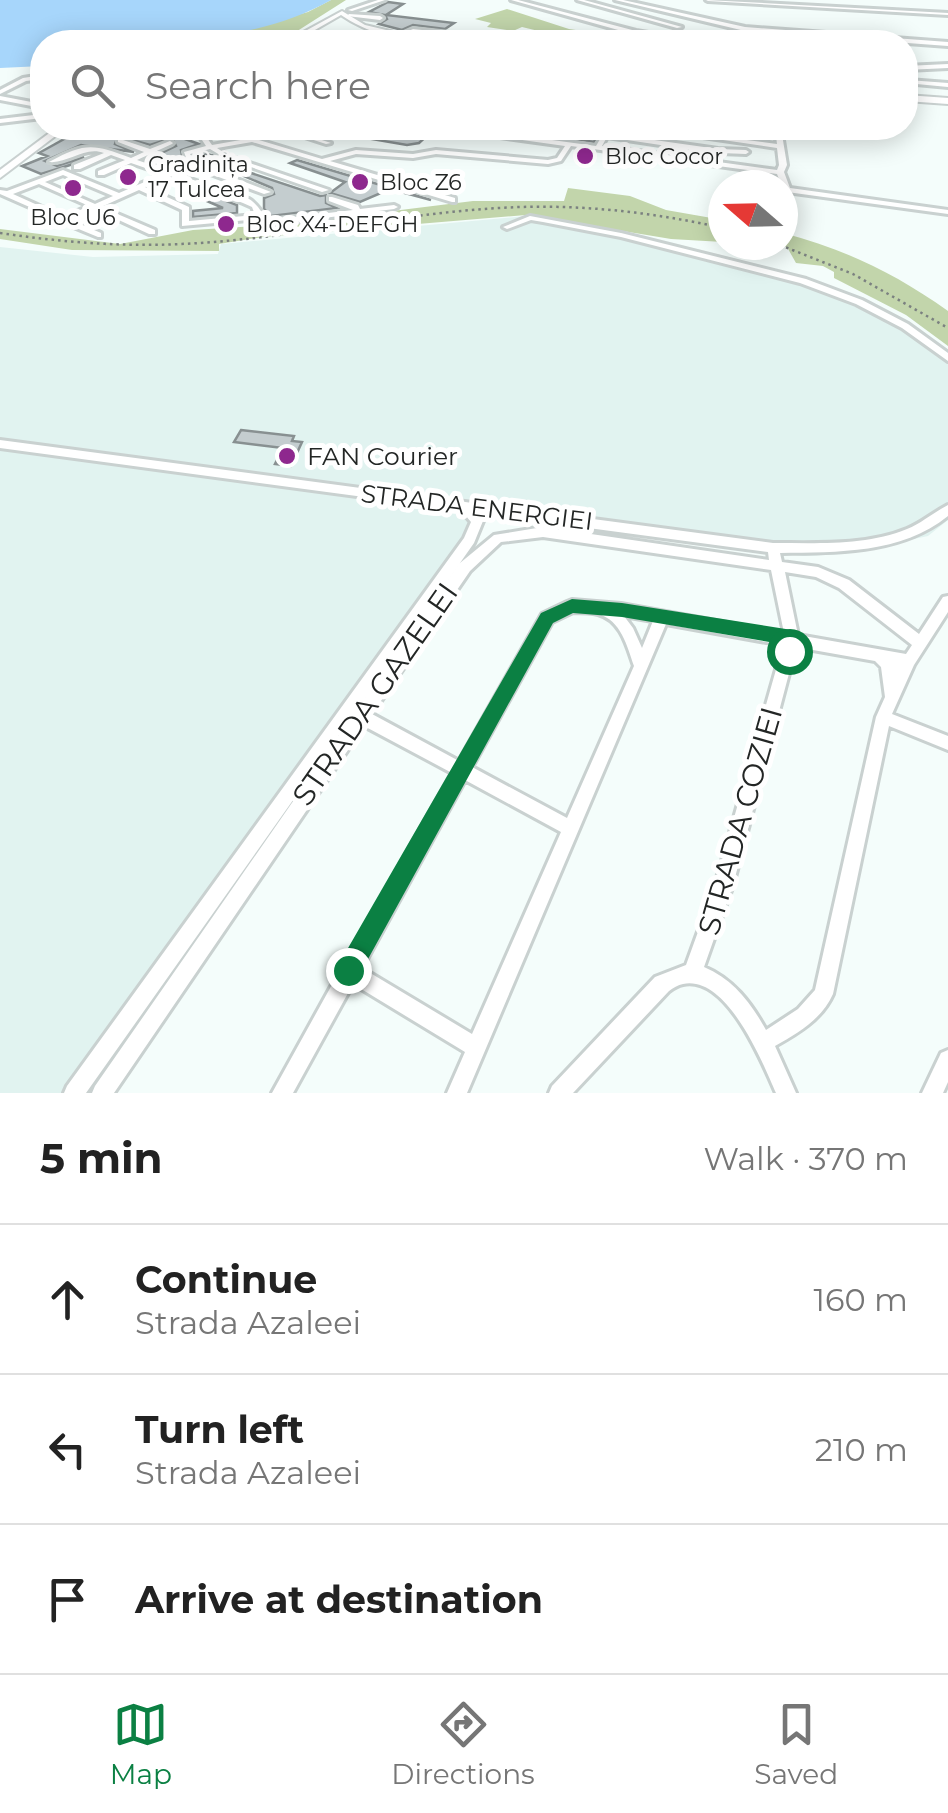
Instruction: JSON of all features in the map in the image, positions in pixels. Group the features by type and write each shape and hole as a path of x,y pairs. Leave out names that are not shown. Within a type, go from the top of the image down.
{"main road":[{"path":"309,30 346,10 358,25 377,30"},
{"path":"918,99 948,101"},
{"path":"0,175 45,140"}],"street":[{"path":"346,10 382,0"},
{"path":"514,0 570,15 660,30"},
{"path":"578,0 666,30"},
{"path":"570,15 621,0 692,20 758,30"},
{"path":"708,0 911,10"},
{"path":"812,0 948,14"},
{"path":"834,0 850,4"},
{"path":"872,0 891,8"},
{"path":"675,30 716,1"},
{"path":"765,30 768,3"},
{"path":"346,10 380,18"},
{"path":"918,44 948,47"},
{"path":"918,49 948,47"},
{"path":"918,67 948,66"},
{"path":"0,95 30,79"},
{"path":"918,82 948,85"},
{"path":"933,84 937,91 948,93"},
{"path":"0,95 30,103"},
{"path":"0,121 30,117"},
{"path":"120,140 150,151"},
{"path":"206,140 240,162 325,190"},
{"path":"268,192 192,164 186,153 252,140 452,200"},
{"path":"296,154 324,142 318,140"},
{"path":"538,140 764,170"},
{"path":"598,148 602,140"},
{"path":"640,140 746,152"},
{"path":"735,140 780,146"},
{"path":"779,140 781,170"},
{"path":"101,173 170,143"},
{"path":"322,162 356,152 413,156 441,152 552,162 559,160 569,144"},
{"path":"53,162 88,148 110,153 255,206 260,217"},
{"path":"715,164 718,151"},
{"path":"77,167 110,153"},
{"path":"217,173 240,162"},
{"path":"62,221 192,164"},
{"path":"312,186 341,168"},
{"path":"4,192 60,172 118,195"},
{"path":"38,181 152,232"},
{"path":"139,188 186,209 185,224 260,217 274,223 394,207"},
{"path":"4,192 98,235"},
{"path":"798,192 948,212"},
{"path":"332,199 355,206 357,212"},
{"path":"507,226 530,218 622,234 804,281 905,326 948,358"},
{"name":"STRADA ENERGIEI","path":"0,444 773,548 839,548 904,534 948,509"},
{"name":"STRADA GAZELEI","path":"102,1093 470,540 476,521 461,504"},
{"name":"STRADA GAZELEI","path":"74,1093 353,712 465,566 498,538 543,532 810,570 834,578 921,644"},
{"name":"STRADA COZIEI","path":"694,972 724,885 792,638 773,548"},
{"path":"764,1042 815,1009 824,994 889,698 948,601"},
{"path":"282,1093 547,618 572,606 598,608 910,661"},
{"path":"598,608 620,618 630,633 640,664"},
{"path":"458,1093 662,617"},
{"path":"874,652 888,665 889,698"},
{"path":"353,712 570,828"},
{"path":"883,718 948,744"},
{"path":"348,970 476,1048"},
{"path":"559,1093 662,984 677,974 694,972 705,975 727,992 764,1042 786,1093"},
{"path":"932,1093 948,1060"}],"shaded area":[{"path":"526,216 634,235 708,253 708,260 735,260 784,272 877,306 948,354 948,520 928,536 843,554 803,556 486,513 71,1093 0,1093 0,247 93,257 218,254 221,244"}],"green space":[{"path":"331,0 346,0 299,30 240,30 308,12"},
{"path":"507,9 576,30 506,30 487,27 491,23 475,19"},
{"path":"568,188 630,196 666,210 708,217 708,241 671,239 526,215 263,237 219,244 219,251 72,250 0,239 0,229 120,244 193,230 288,224 473,201 564,201"},
{"path":"798,238 869,264 909,285 948,311 948,346 906,315 834,278 834,272 823,266 796,263"}],"water":[{"path":"0,0 331,0 297,16 248,30 30,30 30,67 0,68"}],"building":[{"path":"388,2 403,4 386,15 454,23 445,29 413,25 402,30 379,24 387,19 385,15 369,12"},
{"path":"62,140 116,140 115,144 134,152 81,145 45,161 57,166 84,157 70,165 41,174 22,166 47,156 39,153"},
{"path":"132,140 166,140 150,145"},
{"path":"173,140 199,144 181,150 183,161 174,165 159,154 176,146"},
{"path":"378,140 422,140 407,145"},
{"path":"196,156 215,156 209,159 326,195 326,203 337,208 271,216 264,209 264,198 274,194 272,188"},
{"path":"297,160 431,200 390,189 360,202 330,193 345,182 290,163"},
{"path":"203,192 237,205 237,213 193,217 193,211 223,208 195,196"},
{"name":"FAN Courier","path":"241,430 294,436 292,441 302,442 291,466 275,464 283,448 234,442"}],"railway":[{"path":"0,233 90,243 181,244 520,207 622,211 708,225"},
{"path":"798,252 853,274 948,328"}],"place":[{"name":"Bloc Cocor","path":"585,156"},
{"name":"Gradinița 17 Tulcea","path":"128,177"},
{"name":"Bloc Z6","path":"360,182"},
{"name":"Bloc U6","path":"73,188"},
{"name":"Bloc X4-DEFGH","path":"226,224"},
{"name":"FAN Courier","path":"287,456"}],"route":[{"path":"348,970 547,618 572,606 622,610 792,638 789,651"}]}
